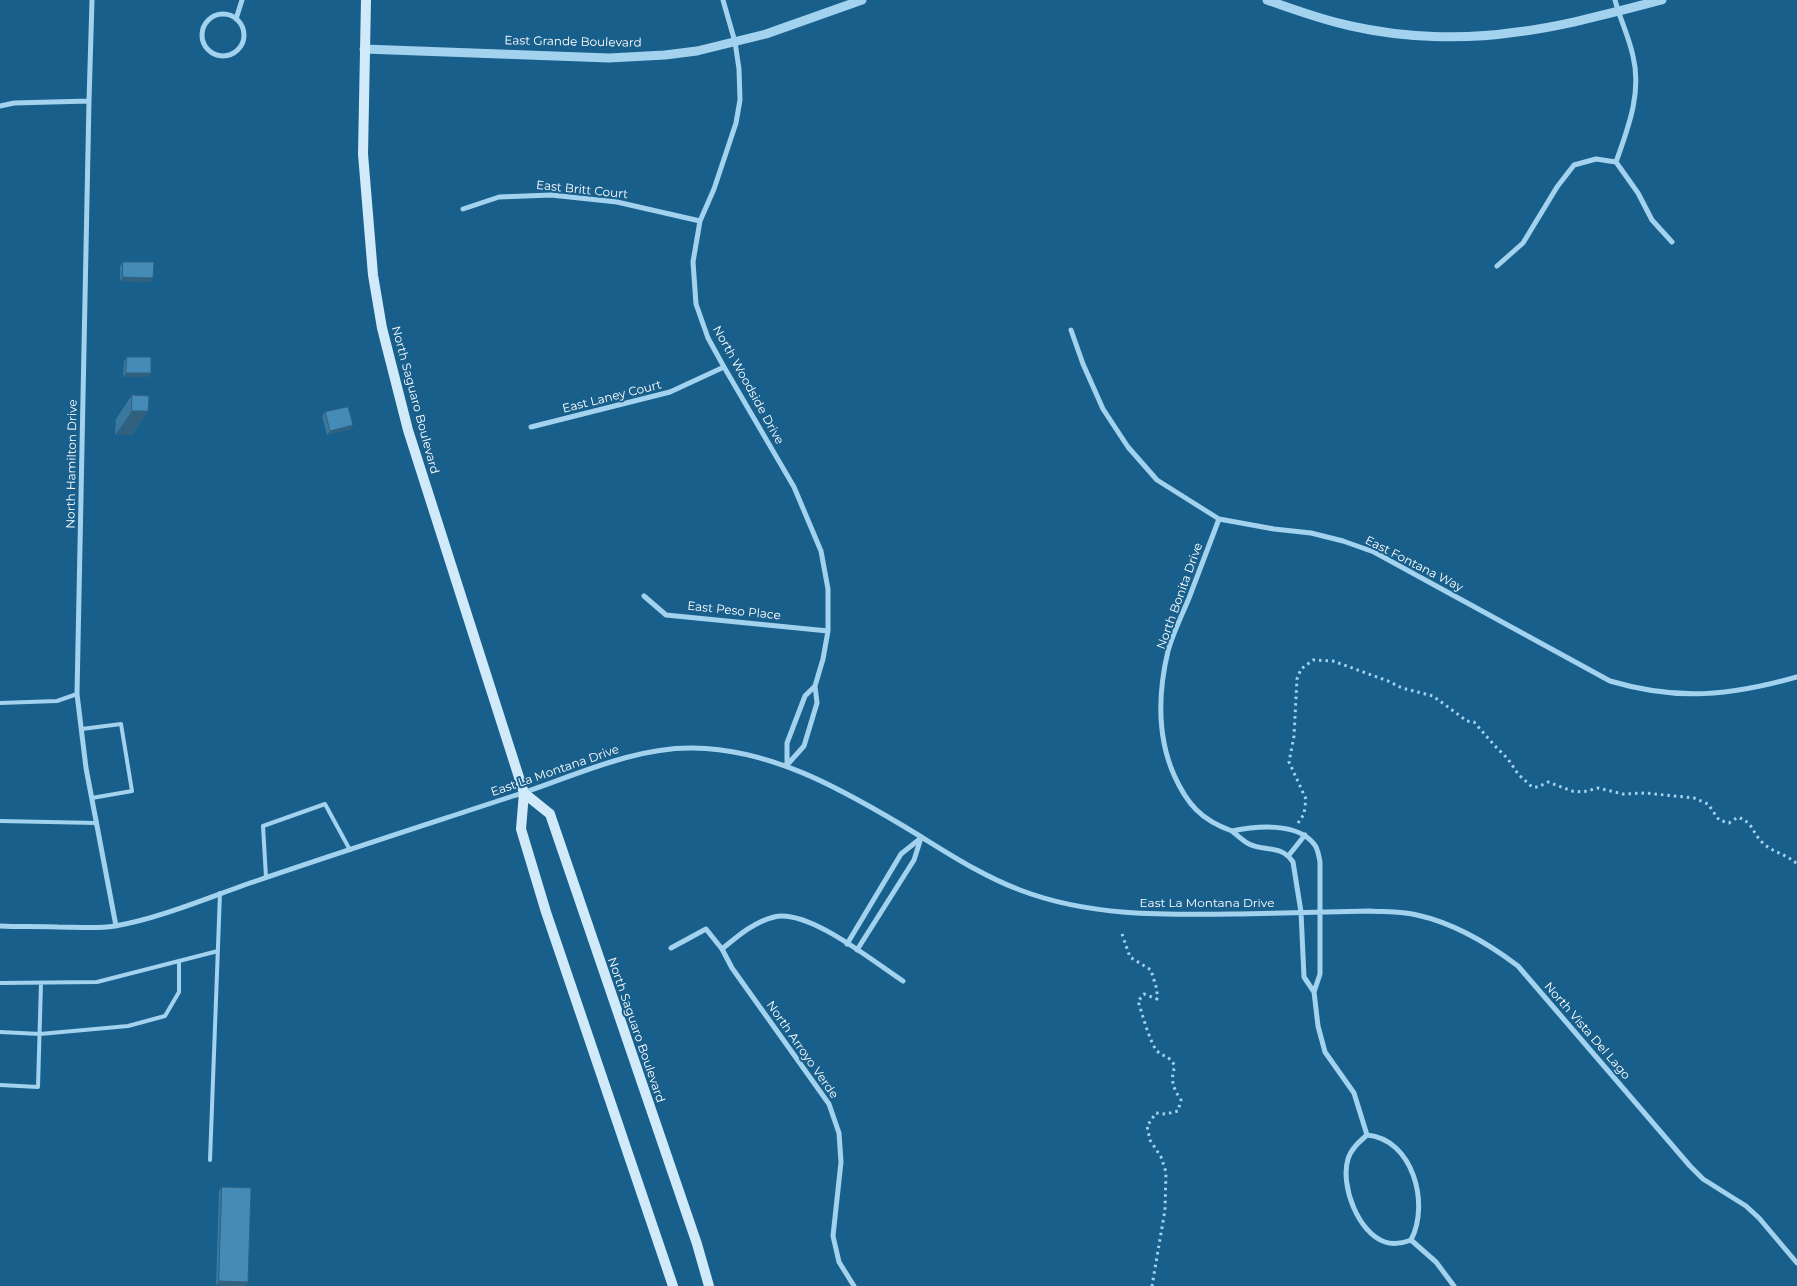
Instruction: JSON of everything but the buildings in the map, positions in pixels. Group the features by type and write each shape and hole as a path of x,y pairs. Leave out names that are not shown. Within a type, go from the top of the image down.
{"main road":[{"name":"North Saguaro Boulevard","path":"366,0 362,154 373,275 382,328 411,439 524,793 521,829 573,991 673,1286"},
{"name":"North Saguaro Boulevard","path":"524,793 550,814 697,1244 709,1286"}],"street":[{"name":"North Hamilton Drive","path":"92,0 77,694 92,798 116,926"},
{"path":"236,19 242,0"},
{"name":"North Woodside Drive","path":"723,0 735,42 739,69 740,100 736,123 714,189 700,221 693,262 696,304 708,338 794,486 821,551 828,589 828,631 823,660 814,686 805,696 787,743 787,766"},
{"name":"East Grande Boulevard","path":"364,50 638,58 689,52 766,34 862,0"},
{"path":"1267,0 1316,17 1350,26 1380,32 1434,36 1517,33 1561,25 1662,0"},
{"path":"1615,0 1633,54 1637,76 1632,115 1616,162"},
{"path":"217,15 230,16 236,19 241,24 243,31 242,45 237,50 224,56 211,52 202,41 206,22 217,15"},
{"path":"0,106 14,103 89,101"},
{"path":"1497,266 1523,243 1557,186 1574,166 1596,159 1616,162 1638,193 1652,220 1672,242"},
{"name":"East Britt Court","path":"463,209 499,197 551,195 617,202 700,221"},
{"name":"East Fontana Way","path":"1071,330 1083,364 1103,409 1128,447 1157,480 1219,520 1311,533 1343,541 1374,552 1610,681 1635,688 1664,693 1704,694 1737,692 1797,677"},
{"name":"East Laney Court","path":"531,428 670,392 724,367"},
{"name":"North Bonita Drive","path":"1219,520 1169,650 1162,684 1161,720 1167,757 1183,795 1203,816 1216,825 1232,831 1250,844 1281,851 1288,855"},
{"name":"East Peso Place","path":"644,596 666,615 828,631"},
{"name":"North Woodside Drive","path":"787,766 804,746 817,703 814,686"},
{"name":"East La Montana Drive","path":"0,926 86,928 116,926 164,913 524,793 596,766 637,755 690,748 749,754 820,779 968,865 1018,890 1076,907 1184,915 1309,912"},
{"path":"1232,831 1254,827 1294,831 1305,835 1316,845 1320,862 1320,974 1314,992 1318,1026 1325,1052 1354,1093 1367,1135"},
{"path":"1305,835 1288,855 1293,862 1301,912 1304,977 1314,992"},
{"path":"847,944 901,854 921,838"},
{"path":"857,950 914,860 921,838"},
{"name":"North Vista Del Lago","path":"1309,912 1370,911 1417,915 1441,922 1466,933 1518,966 1690,1166 1703,1179 1746,1206 1760,1218 1797,1263"},
{"path":"722,949 759,922 777,916 797,917 832,933 903,981"},
{"name":"North Arroyo Verde","path":"671,948 706,929 722,949 732,968 829,1104 839,1133 841,1162 833,1236 839,1262 854,1286"},
{"path":"1367,1135 1354,1146 1348,1160 1348,1191 1356,1213 1366,1229 1385,1242 1398,1243 1411,1240"},
{"path":"1367,1135 1383,1140 1397,1150 1413,1175 1417,1186 1420,1210 1411,1240"},
{"path":"1411,1240 1436,1262 1454,1286"}],"lane":[{"path":"0,702 58,701 77,694"},
{"path":"82,729 121,724 132,791 92,798"},
{"path":"266,878 263,826 325,804 350,850"},
{"path":"0,821 97,824"},
{"path":"210,1160 220,893"},
{"path":"0,983 97,982 218,951"},
{"path":"0,1032 40,1034 128,1026 165,1016 180,992 179,961"},
{"path":"0,1085 38,1086 41,983"}],"path":[{"path":"1294,831 1304,814 1306,799 1289,762 1294,736 1297,679 1301,669 1313,660 1320,660 1333,661 1402,688 1433,696 1467,721 1474,722 1508,759 1518,774 1532,787 1538,787 1548,782 1584,792 1598,788 1623,794 1645,793 1694,798 1708,804 1719,820 1729,823 1738,817 1748,821 1761,842 1773,852 1791,858 1797,864"},
{"path":"1122,934 1130,957 1151,970 1157,990 1157,998 1144,994 1138,1001 1157,1052 1170,1057 1175,1066 1171,1077 1174,1090 1181,1100 1178,1111 1166,1114 1156,1113 1147,1126 1150,1140 1161,1157 1166,1172 1165,1210 1152,1286"}]}
